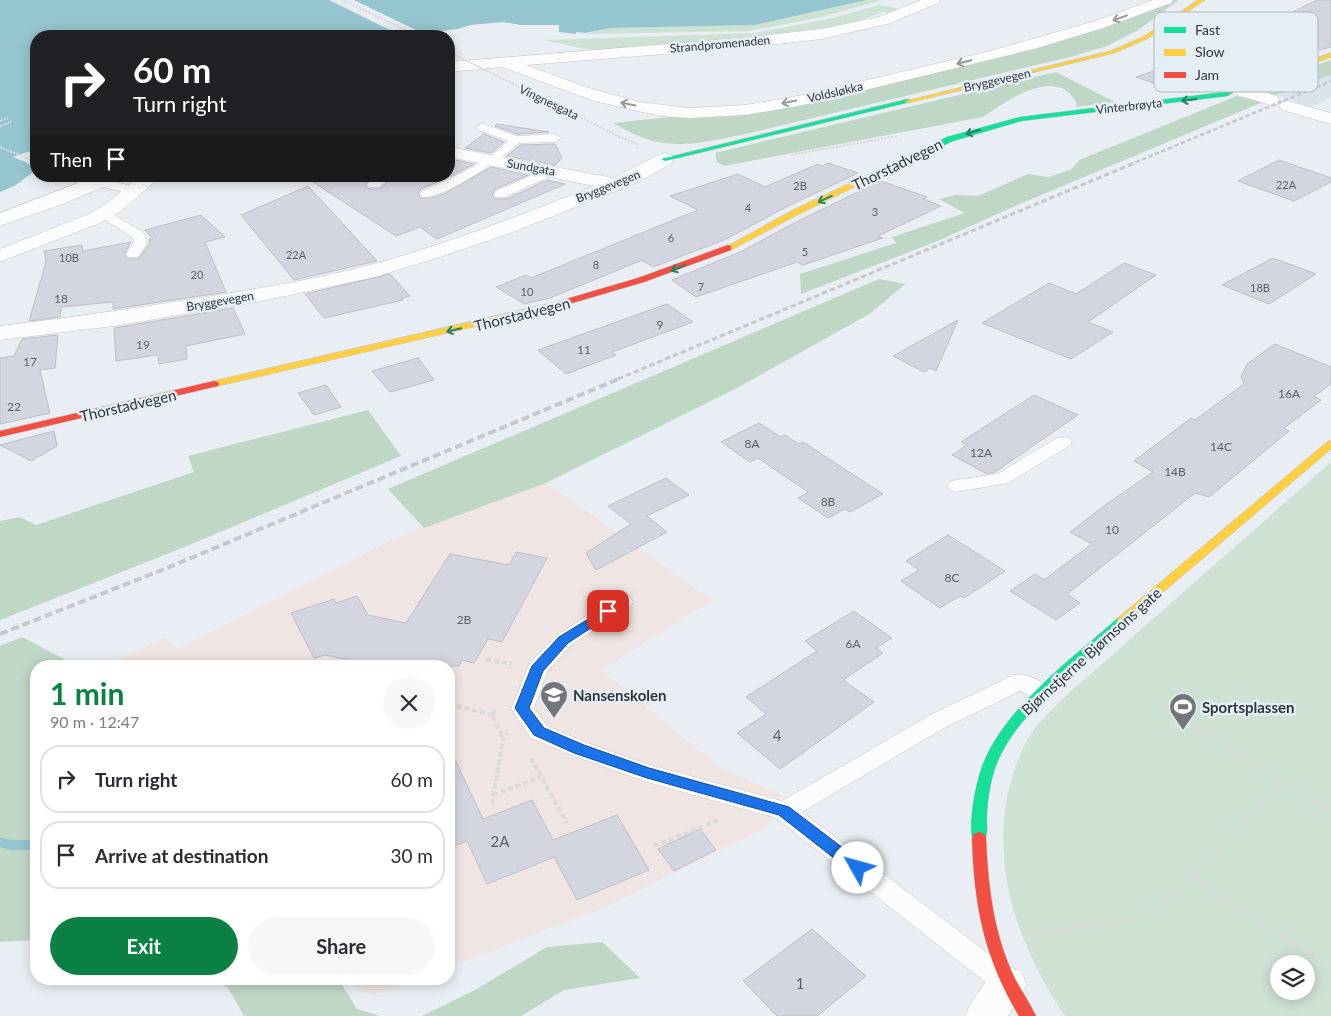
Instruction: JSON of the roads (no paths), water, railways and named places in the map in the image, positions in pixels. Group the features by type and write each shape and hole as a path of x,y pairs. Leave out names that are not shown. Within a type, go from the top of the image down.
{"street":[{"name":"Strandpromenaden","path":"455,66 752,42 821,34 883,21 933,0"},
{"name":"Voldsløkka","path":"502,62 621,103 661,111 725,113 799,100 1039,44 1093,28 1166,0"},
{"name":"Bryggevegen","path":"1184,12 1202,0"},
{"name":"Bryggevegen","path":"0,333 114,319 262,294 367,272 430,254 501,230 632,178 665,159 1112,52 1145,38 1154,32"},
{"name":"Vinterbrøyta","path":"1318,60 1331,55"},
{"name":"Vinterbrøyta","path":"1020,119 1204,98 1231,92"},
{"path":"1245,92 1270,100"},
{"path":"1288,106 1331,120"},
{"name":"Thorstadvegen","path":"0,434 592,297 670,271 732,246 796,212 950,139 1020,119"},
{"name":"Sundgata","path":"455,153 613,184"},
{"path":"0,220 99,182"},
{"path":"0,256 68,230 104,213 126,199 133,190 144,182"},
{"name":"Bjørnstjerne Bjørnsons gate","path":"1028,1016 1007,984 991,938 983,898 979,854 980,811 984,784 993,759 1007,730 1024,709 1144,601 1331,444"},
{"path":"985,1016 1007,984"}],"lane":[{"path":"482,127 516,140 555,138"},
{"path":"455,181 505,151 516,140"},
{"path":"501,194 550,171"},
{"path":"114,182 133,190"},
{"path":"427,194 454,182"},
{"path":"104,213 138,235 140,242 132,254"},
{"path":"956,486 1002,479 1063,442"},
{"path":"622,602 564,640 537,669 518,718 539,732 579,749 647,773 784,811 1007,984"},
{"path":"784,811 938,721 1021,681 1041,694"}],"water":[{"path":"0,0 866,0 755,25 611,28 585,33 576,32 576,34 559,32 559,25 521,25 503,22 470,25 450,30 30,30 30,151 13,157 30,165 30,174 16,185 0,192"}],"waterway":[{"path":"0,842 10,845 30,845"}],"railway":[{"path":"1318,86 1331,81"},
{"path":"1129,165 1305,92"},
{"path":"618,379 1132,164"},
{"path":"0,634 167,568 621,378"}],"place":[{"name":"Nansenskolen","path":"554,719"},
{"name":"Sportsplassen","path":"1183,731"}]}
